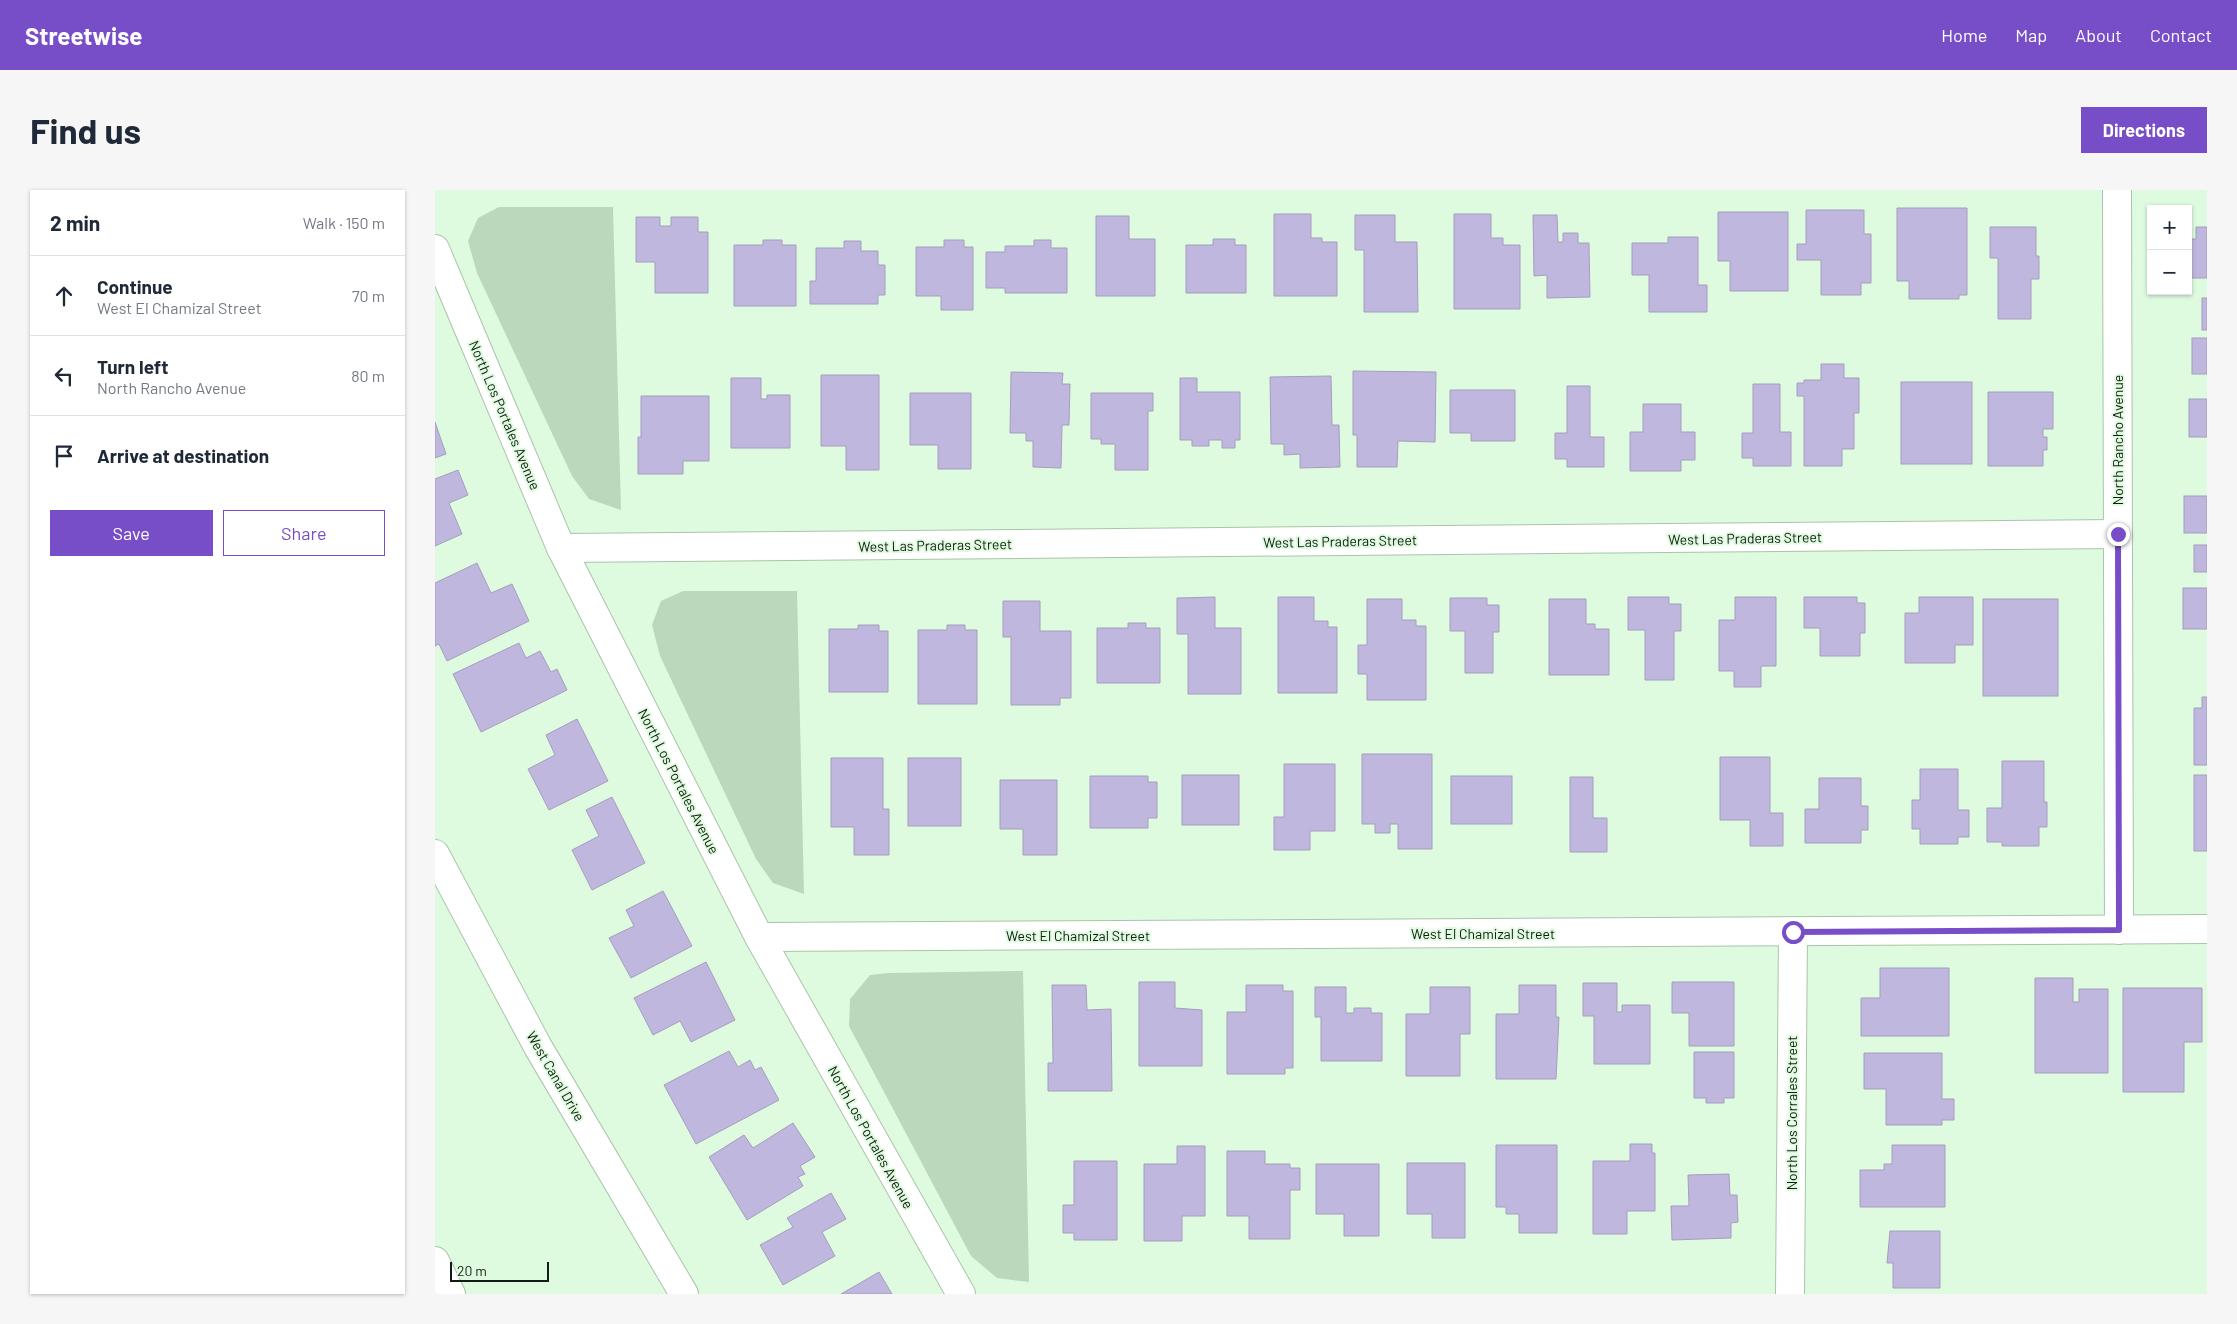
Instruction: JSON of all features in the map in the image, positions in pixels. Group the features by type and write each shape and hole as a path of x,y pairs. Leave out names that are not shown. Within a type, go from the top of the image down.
{"street":[{"name":"North Rancho Avenue","path":"2117,190 2119,930"},
{"name":"North Los Portales Avenue","path":"435,249 561,548 759,937 961,1294"},
{"name":"West Las Praderas Street","path":"561,548 2118,534"},
{"name":"West Canal Drive","path":"435,854 538,1047 684,1294"},
{"name":"West El Chamizal Street","path":"759,937 2207,929"},
{"name":"North Los Corrales Street","path":"1790,1294 1793,932"},
{"path":"435,1261 451,1294"}],"green space":[{"path":"499,207 613,207 621,510 589,499 572,476 477,273 468,241 478,218"},
{"path":"683,591 797,591 804,894 773,883 756,859 660,656 652,625 661,601"},
{"path":"1023,971 1029,1282 997,1278 971,1256 849,1026 850,999 870,975 888,973"}],"building":[{"path":"1897,208 1967,208 1967,295 1959,295 1959,299 1909,299 1909,281 1897,281"},
{"path":"1806,210 1864,210 1864,234 1871,234 1871,283 1861,283 1861,295 1821,295 1821,260 1797,260 1797,244 1806,244"},
{"path":"1718,212 1788,212 1788,291 1730,291 1730,261 1718,261"},
{"path":"1274,214 1311,214 1311,238 1322,238 1322,242 1337,242 1337,296 1274,296"},
{"path":"1454,214 1491,214 1491,238 1503,238 1503,245 1520,245 1520,309 1454,309"},
{"path":"1355,215 1395,215 1395,242 1417,242 1418,312 1364,312 1364,250 1355,250"},
{"path":"1533,215 1557,215 1558,242 1563,242 1563,233 1578,233 1578,243 1589,243 1590,297 1547,298 1547,275 1534,276"},
{"path":"1096,216 1129,216 1129,239 1155,239 1155,296 1096,296"},
{"path":"636,217 660,217 660,226 671,226 671,217 698,217 698,232 708,232 708,293 655,293 655,262 636,262"},
{"path":"1990,227 2036,227 2036,256 2039,256 2039,279 2031,279 2031,319 1998,319 1998,258 1990,258"},
{"path":"2196,227 2207,227 2207,278 2192,278 2192,239 2196,239"},
{"path":"1668,237 1698,237 1698,285 1707,285 1707,312 1649,312 1649,275 1632,275 1632,243 1668,243"},
{"path":"1213,239 1235,239 1235,245 1246,245 1246,293 1186,293 1186,245 1213,245"},
{"path":"763,240 782,240 782,245 796,245 796,306 734,306 734,245 763,245"},
{"path":"944,240 964,240 964,247 973,247 973,310 941,310 941,296 916,296 916,247 944,247"},
{"path":"1034,240 1051,240 1051,248 1067,248 1067,293 1005,293 1005,288 986,288 986,252 1005,252 1005,246 1034,246"},
{"path":"844,241 861,241 861,251 878,251 878,265 885,265 885,295 878,295 878,304 810,304 810,281 816,281 816,248 844,248"},
{"path":"2202,298 2207,298 2207,330 2202,330"},
{"path":"2192,338 2207,338 2207,374 2192,374"},
{"path":"1821,364 1844,364 1844,378 1859,378 1859,413 1854,413 1854,449 1842,449 1842,466 1804,466 1804,396 1797,396 1797,383 1804,383 1804,380 1821,380"},
{"path":"1353,371 1436,372 1435,442 1398,441 1397,467 1357,467 1357,435 1353,435"},
{"path":"1011,372 1063,373 1062,384 1070,384 1069,425 1062,425 1061,468 1033,467 1033,441 1026,441 1026,433 1010,433"},
{"path":"821,375 879,375 879,470 846,470 846,446 821,446"},
{"path":"1331,376 1332,425 1339,425 1340,467 1300,468 1300,454 1284,455 1284,444 1271,444 1270,377"},
{"path":"731,378 761,378 761,399 767,399 767,395 790,395 790,448 731,448"},
{"path":"1180,378 1197,378 1197,392 1240,392 1240,440 1235,440 1235,448 1222,448 1222,440 1209,440 1209,446 1192,446 1192,440 1180,440"},
{"path":"1901,382 1972,382 1972,464 1901,464"},
{"path":"1753,384 1780,384 1780,432 1791,432 1791,466 1753,466 1753,458 1742,458 1742,433 1753,433"},
{"path":"1567,386 1590,386 1590,437 1604,437 1604,467 1567,467 1567,459 1555,459 1555,433 1567,433"},
{"path":"1450,390 1515,390 1515,441 1471,441 1471,433 1450,433"},
{"path":"1988,392 2053,392 2053,429 2043,429 2043,437 2047,437 2047,450 2043,450 2043,466 1988,466"},
{"path":"910,393 971,393 971,469 938,469 938,445 910,445"},
{"path":"1091,393 1153,393 1153,411 1148,411 1148,470 1115,470 1115,444 1101,444 1101,439 1091,439"},
{"path":"641,396 709,396 709,461 683,461 683,474 638,474 638,437 641,437"},
{"path":"2189,399 2207,399 2207,437 2189,437"},
{"path":"1643,404 1681,404 1681,432 1695,432 1695,460 1681,460 1681,471 1630,471 1630,432 1643,432"},
{"path":"435,422 446,454 435,458"},
{"path":"458,470 468,495 449,503 462,534 435,546 435,479"},
{"path":"2184,496 2207,496 2207,533 2184,533"},
{"path":"2194,545 2207,545 2207,572 2194,572"},
{"path":"477,563 491,593 512,584 529,621 447,661 439,644 435,646 435,583"},
{"path":"2183,588 2207,588 2207,629 2183,629"},
{"path":"1215,597 1215,628 1241,628 1241,694 1188,694 1188,634 1177,634 1177,598"},
{"path":"1278,597 1314,597 1314,621 1328,621 1328,627 1337,627 1337,693 1278,693"},
{"path":"1628,597 1669,597 1669,604 1681,604 1681,631 1674,631 1674,680 1645,680 1645,630 1628,630"},
{"path":"1735,597 1776,597 1776,666 1761,666 1761,687 1734,687 1734,671 1719,671 1719,620 1735,620"},
{"path":"1804,597 1857,597 1857,603 1865,603 1865,633 1860,633 1860,656 1820,656 1820,628 1804,628"},
{"path":"1919,597 1973,597 1973,645 1955,645 1955,663 1905,663 1905,613 1919,613"},
{"path":"1450,598 1487,598 1487,605 1499,605 1499,632 1493,632 1493,673 1465,673 1465,631 1450,631"},
{"path":"1367,599 1402,599 1402,620 1416,620 1416,626 1426,626 1426,700 1367,700 1367,674 1358,674 1358,645 1367,645"},
{"path":"1549,599 1586,599 1586,624 1595,624 1595,629 1609,629 1609,675 1549,675"},
{"path":"1983,599 2058,599 2058,696 1983,696"},
{"path":"1003,601 1040,601 1040,631 1071,631 1071,698 1060,698 1060,705 1011,705 1011,637 1003,637"},
{"path":"1128,623 1146,623 1146,628 1160,628 1160,683 1097,683 1097,628 1128,628"},
{"path":"858,625 879,625 879,631 888,631 888,692 829,692 829,629 858,629"},
{"path":"947,625 965,625 965,630 977,630 977,704 918,704 918,630 947,630"},
{"path":"519,643 526,658 540,651 551,672 557,669 567,690 481,732 453,674"},
{"path":"2202,697 2207,697 2207,765 2194,765 2194,708 2202,708"},
{"path":"577,719 608,781 549,810 528,769 555,755 546,735"},
{"path":"1362,754 1432,754 1432,849 1398,849 1398,824 1390,824 1390,833 1375,833 1375,824 1362,824"},
{"path":"1720,757 1770,757 1770,813 1783,813 1783,846 1750,846 1750,820 1720,820"},
{"path":"831,758 883,758 883,809 889,809 889,855 854,855 854,827 831,827"},
{"path":"908,758 961,758 961,826 908,826"},
{"path":"2002,761 2044,761 2044,802 2047,802 2047,827 2039,827 2039,846 2002,846 2002,842 1987,842 1987,808 2002,808"},
{"path":"1284,764 1335,764 1335,831 1310,831 1310,850 1274,850 1274,817 1284,817"},
{"path":"1920,769 1958,769 1958,810 1969,810 1969,837 1958,837 1958,844 1920,844 1920,829 1912,829 1912,800 1920,800"},
{"path":"1182,775 1239,775 1239,825 1182,825"},
{"path":"2194,775 2207,775 2207,851 2194,851"},
{"path":"1090,776 1148,776 1148,782 1157,782 1157,818 1148,818 1148,828 1090,828"},
{"path":"1451,776 1512,776 1512,824 1451,824"},
{"path":"1570,777 1593,777 1593,818 1607,818 1607,852 1570,852"},
{"path":"1819,778 1861,778 1861,806 1868,806 1868,830 1861,830 1861,843 1805,843 1805,809 1819,809"},
{"path":"1000,780 1057,780 1057,855 1023,855 1023,829 1000,829"},
{"path":"612,797 645,863 592,890 572,850 599,836 586,810"},
{"path":"663,891 692,946 631,978 609,938 634,926 626,910"},
{"path":"706,962 735,1020 691,1042 680,1021 653,1035 634,998"},
{"path":"1880,968 1949,968 1949,1036 1861,1036 1861,998 1880,998"},
{"path":"2035,978 2073,978 2073,1002 2079,1002 2079,989 2108,989 2108,1073 2035,1073"},
{"path":"1139,982 1175,982 1175,1008 1202,1010 1202,1066 1139,1066"},
{"path":"1672,982 1734,982 1734,1046 1689,1046 1689,1013 1672,1013"},
{"path":"1583,983 1617,983 1617,1012 1622,1012 1622,1005 1650,1005 1650,1064 1594,1064 1594,1016 1583,1016"},
{"path":"1052,985 1086,985 1087,1010 1111,1009 1112,1091 1048,1091 1048,1063 1053,1063"},
{"path":"1246,985 1283,985 1283,991 1293,991 1293,1068 1285,1068 1285,1074 1227,1074 1227,1012 1246,1012"},
{"path":"1519,985 1556,985 1556,1017 1559,1017 1556,1079 1496,1079 1496,1014 1519,1014"},
{"path":"1315,987 1346,987 1346,1013 1354,1013 1354,1008 1371,1008 1371,1013 1382,1013 1382,1061 1321,1061 1321,1017 1315,1017"},
{"path":"1430,987 1470,987 1470,1034 1460,1034 1460,1076 1406,1076 1406,1014 1430,1014"},
{"path":"2123,988 2202,988 2202,1042 2184,1042 2184,1092 2123,1092"},
{"path":"729,1051 738,1067 750,1060 755,1070 761,1067 779,1100 696,1144 664,1085"},
{"path":"1694,1052 1734,1052 1734,1098 1724,1098 1724,1103 1706,1103 1706,1098 1694,1098"},
{"path":"1864,1053 1942,1053 1942,1099 1954,1099 1954,1120 1942,1120 1942,1125 1886,1125 1886,1089 1864,1089"},
{"path":"793,1123 815,1157 800,1166 805,1174 798,1177 803,1186 747,1220 709,1157 744,1135 753,1148"},
{"path":"1630,1144 1652,1144 1652,1153 1655,1153 1655,1211 1627,1211 1627,1234 1593,1234 1593,1161 1630,1161"},
{"path":"1496,1145 1557,1145 1557,1233 1519,1233 1519,1214 1506,1214 1506,1207 1496,1207"},
{"path":"1892,1145 1945,1145 1945,1207 1860,1207 1860,1170 1884,1170 1884,1164 1892,1164"},
{"path":"1177,1146 1205,1146 1205,1216 1182,1216 1182,1241 1144,1241 1144,1164 1177,1164"},
{"path":"1227,1151 1265,1151 1265,1164 1290,1164 1290,1168 1300,1168 1300,1190 1290,1190 1290,1239 1249,1239 1249,1216 1227,1216"},
{"path":"1074,1161 1117,1161 1117,1240 1074,1240 1074,1233 1063,1233 1063,1205 1074,1205"},
{"path":"1407,1163 1465,1163 1465,1238 1432,1238 1432,1214 1407,1214"},
{"path":"1316,1164 1379,1164 1379,1236 1344,1236 1344,1214 1316,1214"},
{"path":"1729,1174 1730,1195 1737,1195 1738,1222 1731,1223 1731,1238 1672,1240 1671,1206 1689,1206 1688,1175"},
{"path":"831,1193 846,1219 822,1232 835,1256 783,1285 760,1245 793,1227 787,1218"},
{"path":"1890,1231 1940,1231 1940,1288 1893,1288 1893,1263 1887,1263"},
{"path":"879,1272 892,1294 841,1294"}],"route":[{"path":"1793,932 2119,930 2118,534"}]}
